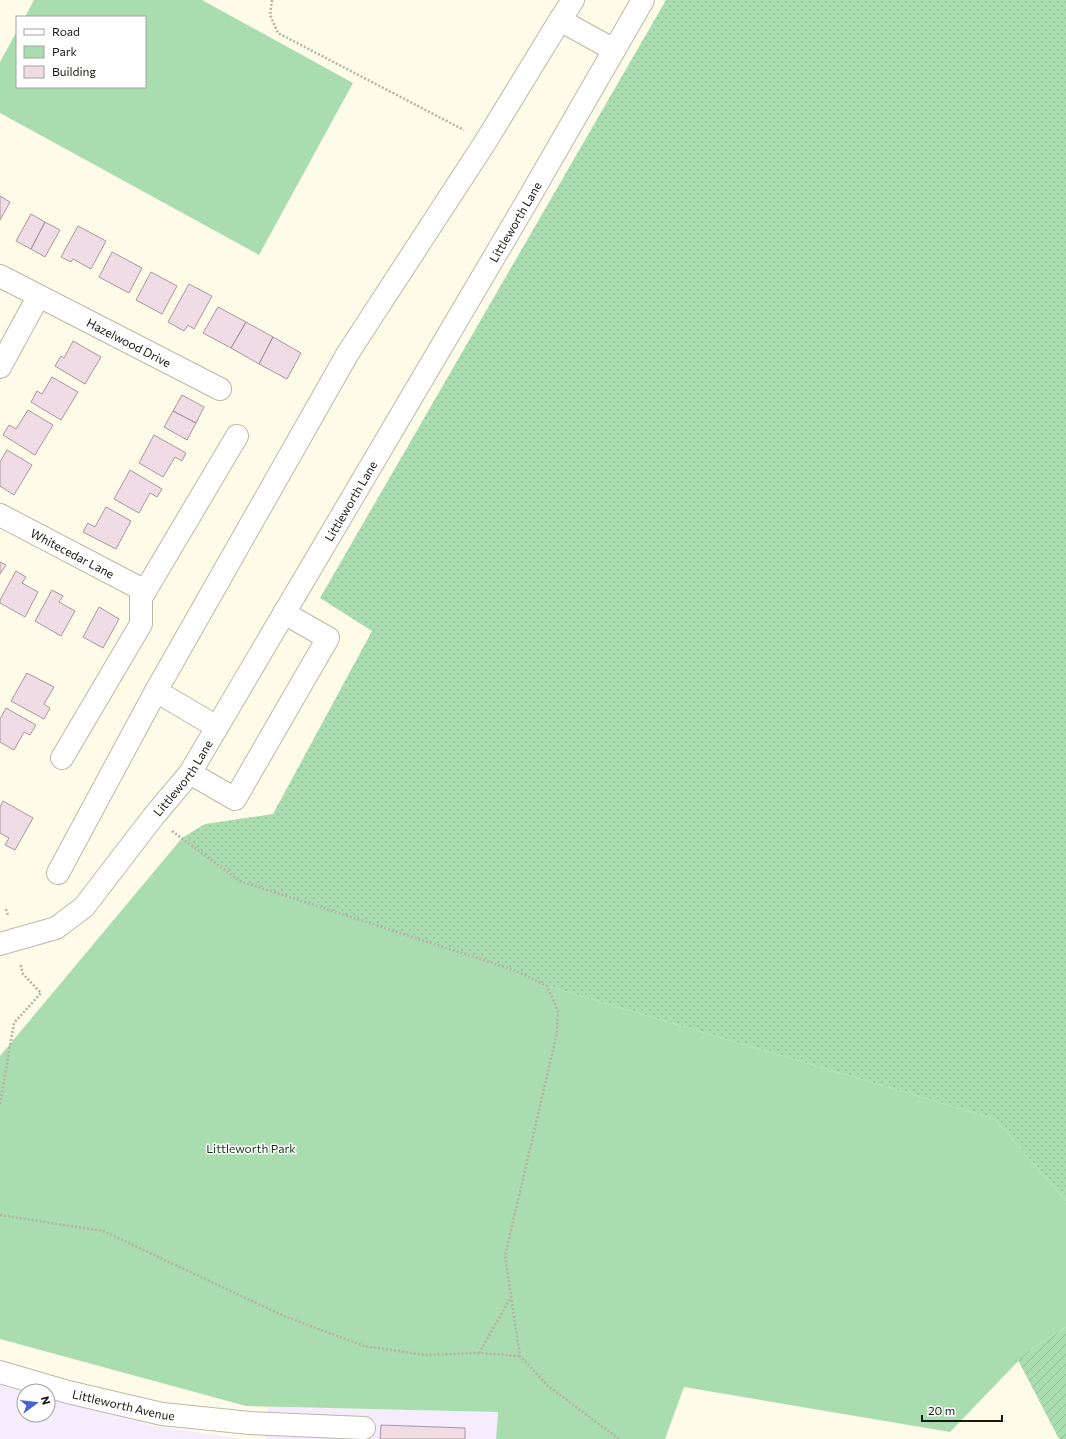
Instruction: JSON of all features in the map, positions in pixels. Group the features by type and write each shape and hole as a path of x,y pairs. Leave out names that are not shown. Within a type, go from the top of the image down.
{"street":[{"path":"58,873 156,691 348,353 486,141 573,0"},
{"name":"Littleworth Lane","path":"7,942 56,928 84,907 152,817 190,773 526,203 643,0"},
{"path":"560,20 614,50"},
{"name":"Hazelwood Drive","path":"0,276 38,297 220,389"},
{"path":"0,367 38,297"},
{"path":"62,758 140,624 141,598 237,436"},
{"name":"Whitecedar Lane","path":"0,515 145,591"},
{"path":"190,773 235,799 328,638 284,613"},
{"path":"156,691 217,727"},
{"name":"Littleworth Avenue","path":"0,1372 68,1392 162,1414 250,1423 364,1428"}],"path":[{"path":"272,0 270,14 278,33 486,141"},
{"path":"152,817 240,881 514,970 547,986 558,1010 557,1034 504,1256 520,1356 548,1386 619,1439"},
{"path":"0,1104 14,1023 42,993 23,974 7,942 6,909"},
{"path":"0,1216 103,1231 284,1316 364,1346 425,1355 479,1353 520,1356"},
{"path":"479,1353 511,1296"}],"shaded area":[{"path":"0,1384 16,1388 16,1423 56,1423 56,1399 154,1426 242,1439 0,1439"},
{"path":"268,1407 498,1412 496,1439 265,1439"}],"green space":[{"path":"34,0 202,0 353,83 259,255 0,113 0,62 16,33 16,88 146,88 146,16 26,16"},
{"path":"666,0 1066,0 1066,1201 995,1119 547,986 514,970 241,881 182,838 205,824 273,814 372,631 320,598"},
{"name":"Littleworth Park","path":"182,838 241,881 514,970 547,986 995,1119 1066,1201 1066,1327 1027,1352 950,1432 684,1387 665,1439 496,1439 498,1412 246,1406 0,1339 0,1056"},
{"path":"1066,1327 1066,1439 1059,1439 1018,1360 1027,1352"}],"building":[{"path":"0,196 10,202 0,220"},
{"path":"31,214 45,222 31,249 16,241"},
{"path":"45,222 60,230 45,257 31,249"},
{"path":"78,226 106,241 91,269 73,259 71,262 61,257"},
{"path":"112,252 142,268 129,293 99,277"},
{"path":"151,272 177,286 162,314 136,300"},
{"path":"189,284 212,296 194,329 188,325 184,331 168,322"},
{"path":"218,307 246,322 231,348 203,333"},
{"path":"246,322 273,337 259,364 231,348"},
{"path":"273,337 301,353 287,379 259,364"},
{"path":"73,341 101,357 85,384 55,366 61,356 64,358"},
{"path":"52,377 78,392 61,420 31,402 37,391 42,394"},
{"path":"182,395 204,407 196,423 173,411"},
{"path":"28,410 53,425 35,455 3,435 9,425 16,429"},
{"path":"173,411 196,423 187,440 164,427"},
{"path":"154,435 186,453 182,461 175,457 163,477 139,463"},
{"path":"7,450 32,465 14,495 0,486 0,462"},
{"path":"130,470 162,489 157,497 150,493 139,513 114,499"},
{"path":"106,507 131,521 116,549 83,532 88,523 95,527"},
{"path":"0,562 6,565 0,574"},
{"path":"16,571 26,577 22,583 38,592 25,617 0,603 0,600"},
{"path":"52,590 63,596 59,602 75,611 61,636 35,621"},
{"path":"99,607 119,619 103,648 83,637"},
{"path":"27,673 54,687 44,704 50,708 44,719 11,701"},
{"path":"6,708 36,725 30,735 24,732 14,750 0,742 0,719"},
{"path":"3,801 33,818 15,850 5,845 9,838 0,833 0,807"},
{"path":"381,1425 465,1428 465,1439 380,1439"}]}
